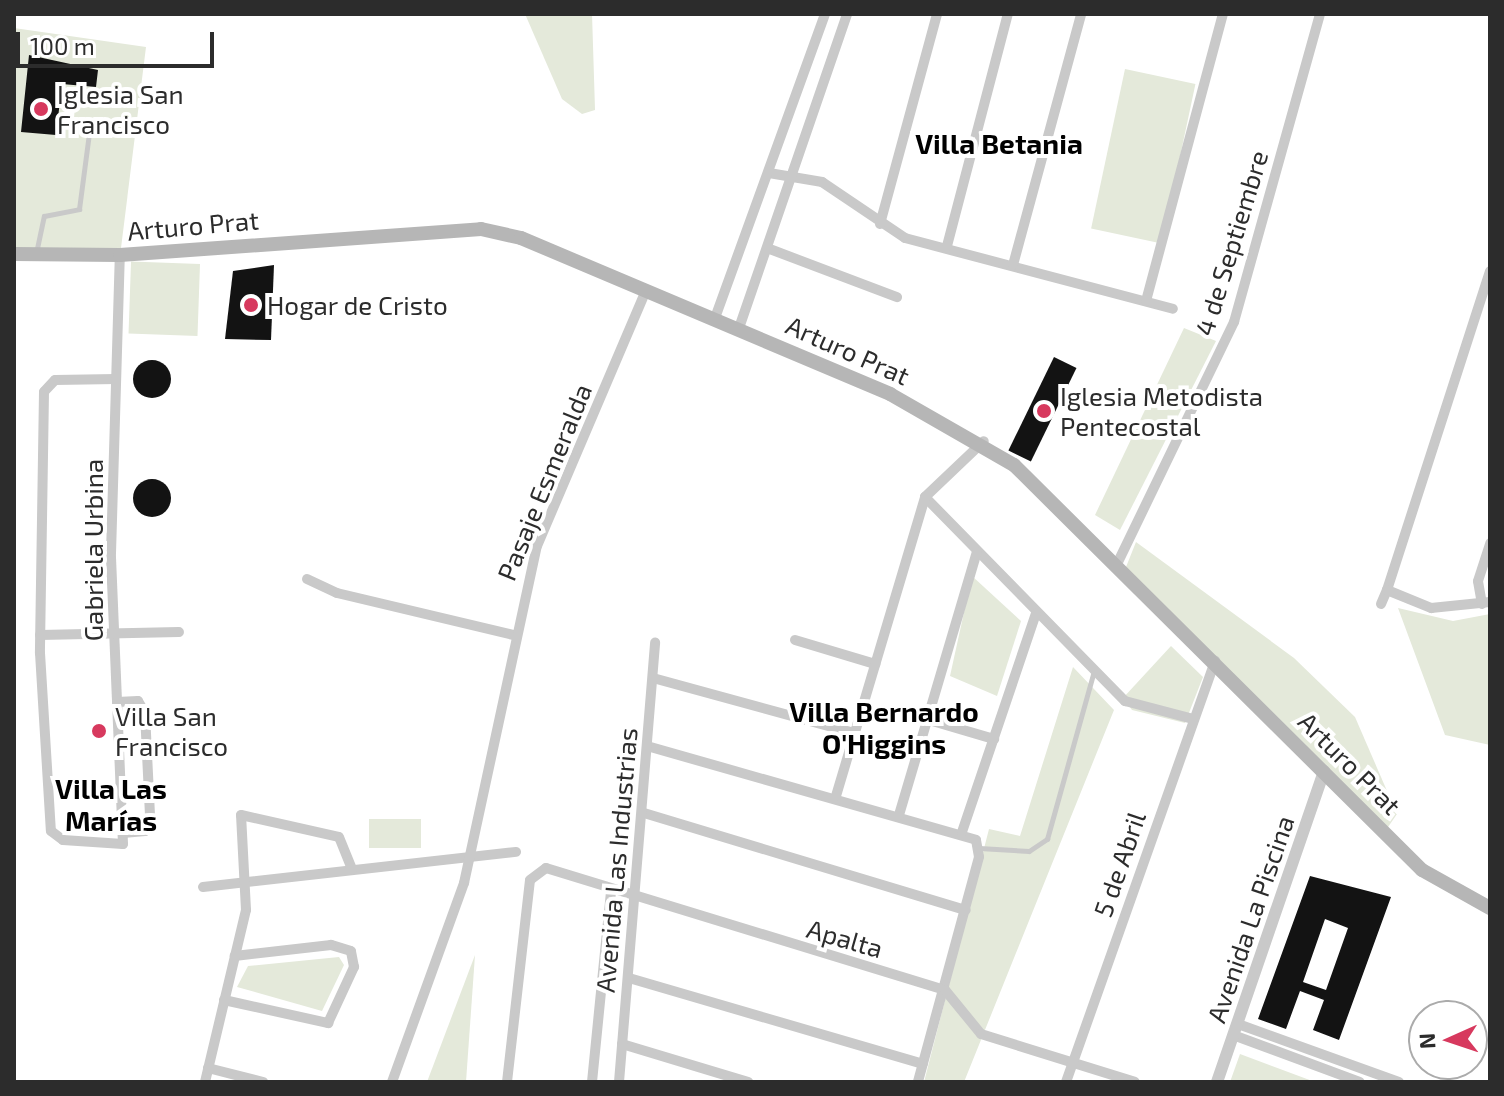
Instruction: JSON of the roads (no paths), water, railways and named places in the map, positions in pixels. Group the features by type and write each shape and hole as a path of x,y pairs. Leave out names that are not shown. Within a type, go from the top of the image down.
{"main road":[{"name":"Arturo Prat","path":"14,254 120,255 481,229 739,328 984,441 1118,562 1422,870 1490,908"}],"street":[{"path":"715,318 825,14"},
{"path":"739,328 847,14"},
{"path":"880,224 937,14"},
{"path":"947,246 1008,14"},
{"path":"1013,265 1081,14"},
{"path":"1146,301 1223,14"},
{"name":"4 de Septiembre","path":"1118,562 1234,322 1320,14"},
{"path":"769,173 792,175 846,194 880,224 947,246 1173,309"},
{"path":"767,248 897,297"},
{"name":"Gabriela Urbina","path":"120,255 114,634 123,839"},
{"path":"1381,604 1490,271"},
{"name":"Pasaje Esmeralda","path":"392,1082 469,857 513,635 537,546 646,290"},
{"path":"116,379 55,380 44,392 40,635 51,831 63,840 123,839 145,831 150,817 145,713 138,701 117,702"},
{"path":"836,796 925,497 984,441"},
{"path":"925,497 1125,701 1193,719"},
{"path":"1387,590 1431,608 1486,603 1478,581 1490,543"},
{"path":"899,815 977,552"},
{"path":"307,579 337,593 513,635"},
{"path":"962,832 1036,613"},
{"path":"40,635 179,632"},
{"path":"795,640 875,664"},
{"name":"Avenida Las Industrias","path":"619,1082 637,901 655,642"},
{"name":"5 de Abril","path":"1066,1082 1215,661"},
{"path":"653,678 854,733"},
{"path":"929,720 994,739"},
{"path":"647,746 962,832 979,852 945,990 918,1082"},
{"name":"Avenida La Piscina","path":"1217,1082 1324,771"},
{"path":"644,813 966,910"},
{"path":"205,1082 235,956 244,883 241,815 339,837 352,870"},
{"path":"203,887 516,852"},
{"name":"Apalta","path":"507,1082 530,880 546,868 637,901 945,990"},
{"name":"Avenida Las Industrias","path":"592,1082 611,892"},
{"path":"224,1000 328,1023 354,967 351,951 331,945 235,956"},
{"path":"629,978 923,1064"},
{"path":"945,990 981,1034 1135,1082"},
{"path":"1235,1030 1360,1082"},
{"path":"1235,1030 1399,1082"},
{"path":"622,1044 748,1082"},
{"path":"208,1068 263,1082"}],"lane":[{"path":"36,254 44,216 79,209 90,126"},
{"path":"979,852 1029,851 1047,839 1094,671"}],"place":[{"name":"Iglesia San Francisco","path":"41,109"},
{"name":"Hogar de Cristo","path":"251,305"},
{"name":"Iglesia Metodista Pentecostal","path":"1044,411"},
{"name":"Villa San Francisco","path":"99,731"}],"district":[{"name":"Villa Betania","path":"999,143"},
{"name":"Villa Bernardo O'Higgins","path":"884,727"},
{"name":"Villa Las Marías","path":"111,804"}]}
